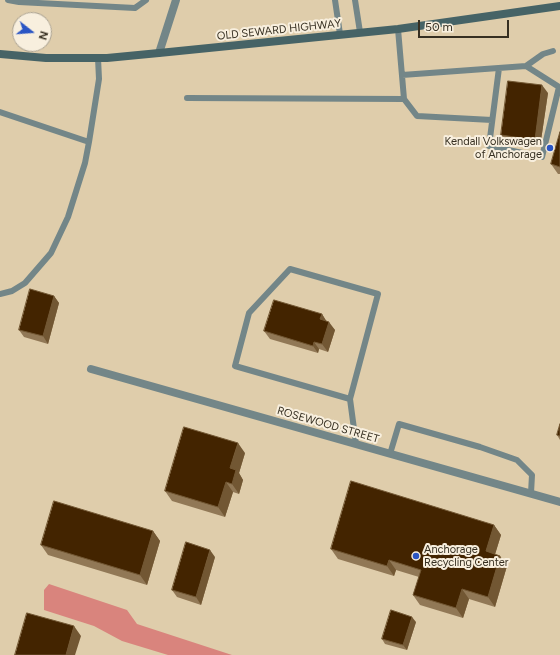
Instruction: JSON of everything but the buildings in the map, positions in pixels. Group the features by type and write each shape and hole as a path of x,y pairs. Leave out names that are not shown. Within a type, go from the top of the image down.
{"main road":[{"name":"OLD SEWARD HIGHWAY","path":"0,54 46,58 98,58 159,53 398,29 548,4 560,6"}],"street":[{"path":"159,53 176,0"},
{"name":"ROSEWOOD STREET","path":"91,369 560,502"}],"lane":[{"path":"8,0 19,2 135,8 146,0"},
{"path":"335,0 340,34"},
{"path":"355,0 360,32"},
{"path":"398,29 404,99 417,116 492,120"},
{"path":"402,75 526,66 543,54 553,51"},
{"path":"0,294 12,291 25,283 51,253 68,217 85,163 89,142 99,80 98,58"},
{"path":"499,68 488,146 542,157 559,87 526,66"},
{"path":"187,98 404,99"},
{"path":"0,112 89,142"},
{"path":"350,399 234,366 249,313 290,269 378,294 350,399 356,444"},
{"path":"390,454 400,424 480,447 518,460 532,475 531,493"}],"shaded area":[{"path":"49,584 127,610 137,624 232,655 168,655 122,641 94,626 44,610 44,590"}],"place":[{"name":"Kendall Volkswagen of Anchorage","path":"550,148"},
{"name":"Anchorage Recycling Center","path":"416,556"}]}
